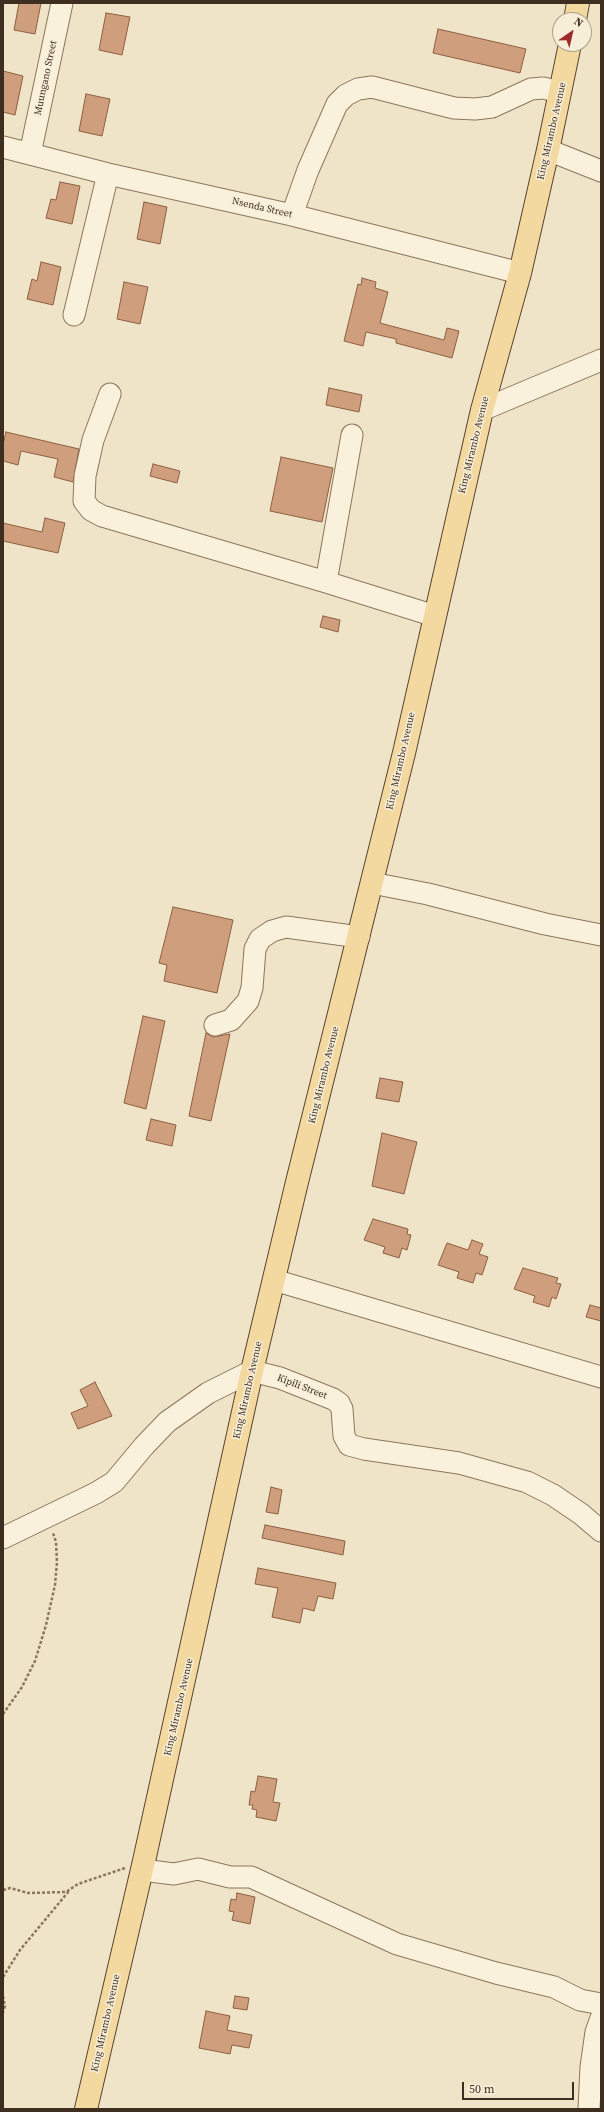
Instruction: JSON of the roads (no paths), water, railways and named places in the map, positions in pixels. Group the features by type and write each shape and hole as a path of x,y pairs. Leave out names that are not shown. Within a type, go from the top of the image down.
{"main road":[{"name":"King Mirambo Avenue","path":"86,2109 143,1866 252,1372 372,883 482,410 520,273 568,52"}],"street":[{"name":"Muungano Street","path":"30,154 62,3"},
{"path":"292,215 308,170 337,104 346,95 358,89 372,88 454,108 475,109 492,107 531,89 543,88 560,92"},
{"name":"Nsenda Street","path":"3,147 108,174 292,215 520,273"},
{"path":"548,150 601,170"},
{"path":"74,315 108,174"},
{"path":"482,410 601,360"},
{"path":"110,394 94,440 85,476 84,501 91,510 102,516 326,582 435,616"},
{"path":"326,582 352,435"},
{"path":"372,883 428,894 545,924 601,935"},
{"path":"215,1025 231,1020 248,1001 252,988 255,950 260,939 272,931 286,927 359,937"},
{"path":"274,1280 601,1377"},
{"path":"3,1538 96,1493 114,1482 157,1431 167,1422 208,1393 252,1372"},
{"name":"Kipili Street","path":"252,1372 280,1378 333,1399 339,1403 342,1409 344,1436 349,1445 364,1449 459,1463 526,1482 553,1495 581,1514 601,1531"},
{"path":"143,1866 169,1874 198,1869 230,1878 251,1877 397,1944 496,1973 554,1987 580,2000 601,2004"},
{"path":"589,2109 591,2067 596,2032 601,2018"}]}
